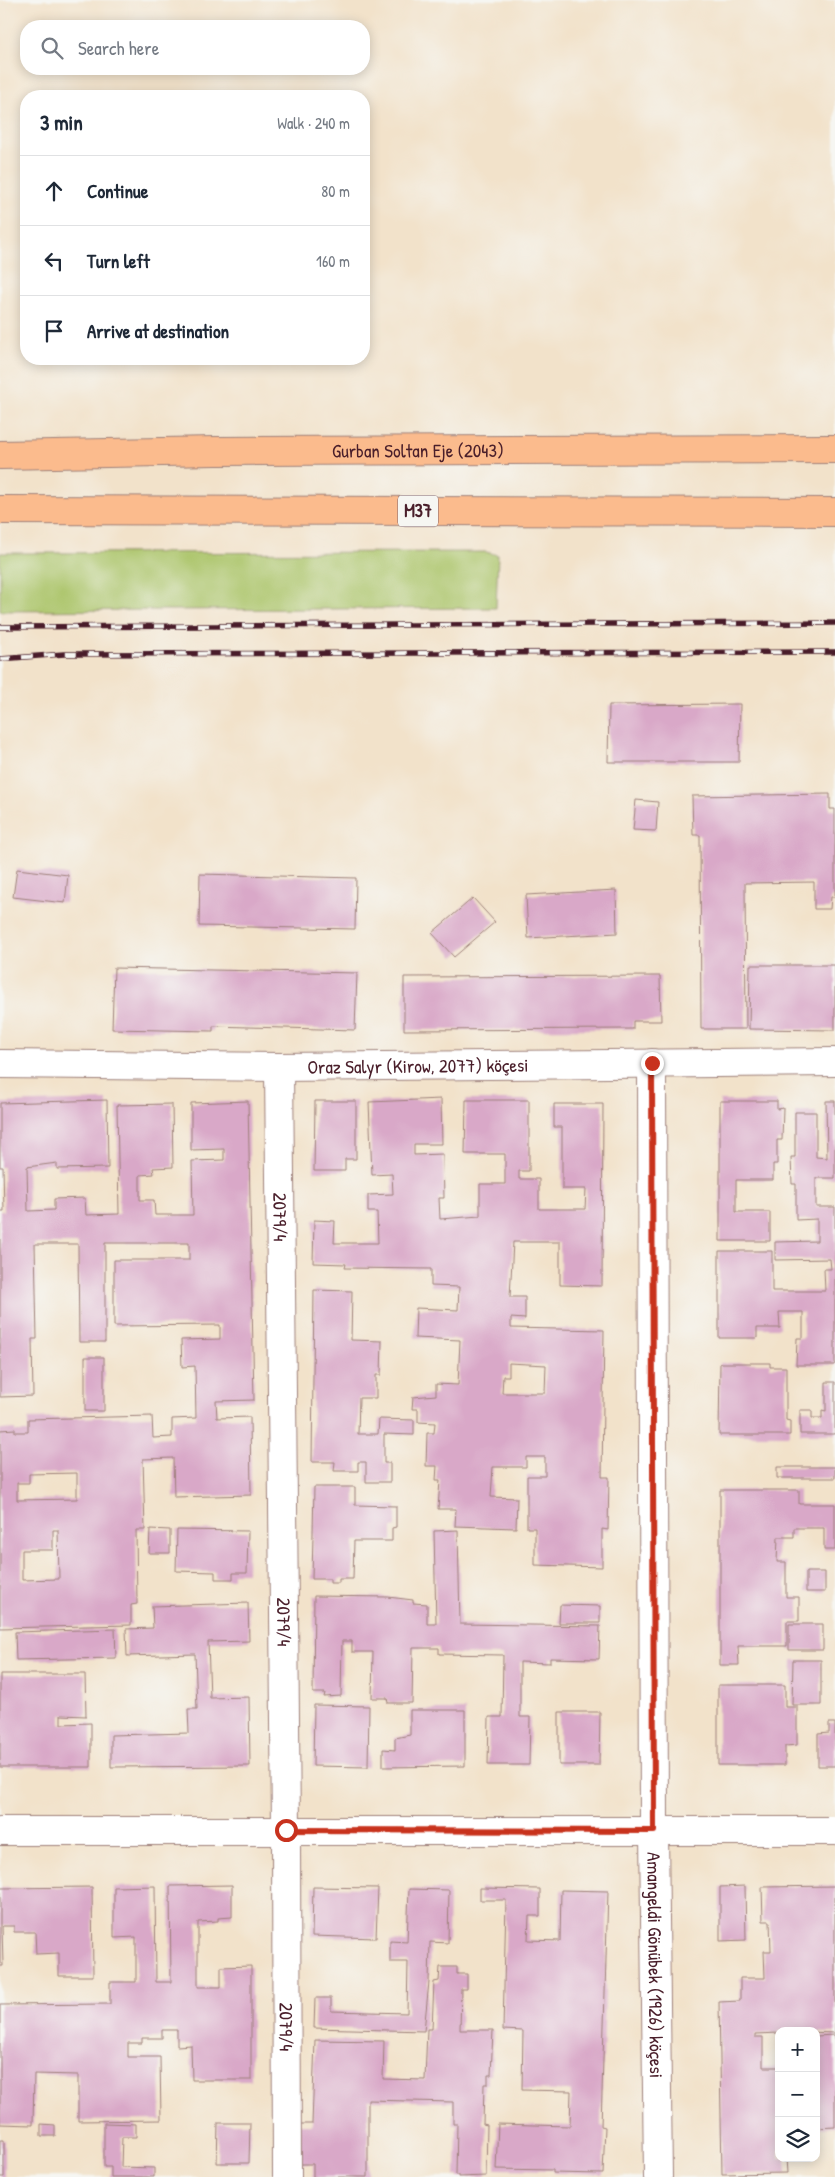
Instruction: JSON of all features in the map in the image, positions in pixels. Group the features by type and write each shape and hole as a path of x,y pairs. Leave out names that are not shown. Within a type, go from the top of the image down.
{"highway":[{"name":"Gurban Soltan Eje (2043)","path":"0,455 226,451 835,450"},
{"name":"M37","path":"0,510 835,512"}],"street":[{"name":"Oraz Salyr (Kirow, 2077) köçesi","path":"0,1064 279,1066 835,1062"},
{"name":"Amangeldi Gönübek (1926) köçesi","path":"652,1063 654,1831 658,2177"},
{"name":"2079/4","path":"279,1066 287,2177"},
{"path":"0,1831 835,1830"}],"green space":[{"path":"486,552 498,555 496,608 0,611 0,553"}],"building":[{"path":"740,704 739,762 608,762 609,705"},
{"path":"830,794 830,809 835,809 835,897 831,897 830,909 814,909 814,882 745,883 746,1029 701,1029 700,835 693,835 692,796"},
{"path":"636,800 658,802 656,831 633,830"},
{"path":"17,869 68,875 65,903 13,897"},
{"path":"200,874 356,878 355,929 199,926"},
{"path":"616,890 617,933 528,938 526,895"},
{"path":"473,898 495,922 454,957 432,933"},
{"path":"750,965 835,965 835,1030 749,1029"},
{"path":"114,968 357,973 355,1030 213,1026 213,1031 112,1029"},
{"path":"660,976 661,1021 633,1021 633,1029 404,1030 404,977"},
{"path":"441,1099 442,1144 414,1144 414,1155 443,1154 444,1198 439,1198 440,1219 480,1216 480,1184 505,1184 505,1154 465,1154 466,1100 529,1100 529,1171 519,1171 519,1179 539,1179 539,1209 585,1209 586,1189 562,1189 562,1127 554,1127 554,1104 603,1104 602,1286 560,1285 560,1242 513,1242 510,1297 525,1297 525,1319 511,1318 511,1328 604,1330 602,1477 609,1477 608,1530 602,1529 602,1567 535,1565 535,1528 527,1528 527,1476 545,1476 545,1457 526,1457 526,1467 493,1467 491,1497 517,1498 516,1528 455,1526 456,1509 438,1509 440,1480 436,1480 437,1466 426,1466 427,1433 434,1433 435,1423 418,1422 418,1409 412,1409 413,1397 436,1395 436,1384 458,1385 460,1340 415,1338 416,1308 458,1310 459,1287 431,1286 431,1269 345,1268 346,1264 313,1263 314,1220 335,1221 334,1243 378,1243 377,1212 368,1212 368,1195 393,1194 392,1174 372,1175 369,1102","holes":["509,1363 546,1365 545,1393 502,1393 503,1376 509,1376"]},
{"path":"107,1100 108,1168 57,1169 57,1163 27,1167 28,1211 54,1210 54,1199 85,1198 86,1215 119,1214 117,1105 172,1104 173,1167 153,1168 154,1174 140,1175 140,1200 154,1200 155,1215 193,1215 192,1161 224,1160 224,1149 191,1150 191,1103 248,1101 254,1400 216,1401 217,1418 250,1417 251,1495 174,1497 173,1458 143,1459 145,1530 136,1530 137,1604 131,1605 131,1625 0,1628 0,1430 15,1429 15,1432 28,1432 28,1419 152,1416 153,1438 172,1437 172,1419 196,1418 195,1366 182,1367 181,1340 220,1339 220,1325 114,1326 114,1260 189,1260 189,1243 105,1243 105,1342 79,1342 78,1244 35,1244 37,1339 32,1339 33,1396 0,1397 0,1211 4,1211 3,1167 0,1167 0,1103","holes":["77,1473 77,1499 17,1500 17,1483 29,1483 29,1474","53,1530 58,1530 59,1579 22,1580 22,1550 53,1550"]},
{"path":"315,1101 356,1101 356,1159 345,1159 345,1171 314,1171"},
{"path":"720,1101 777,1101 777,1109 783,1108 782,1140 777,1140 777,1164 773,1164 773,1180 736,1180 736,1212 770,1212 770,1241 720,1241"},
{"path":"826,1101 835,1101 835,1178 816,1178 816,1207 835,1207 835,1363 834,1365 796,1365 797,1338 803,1338 803,1312 779,1312 780,1328 757,1328 757,1338 719,1338 719,1251 772,1251 772,1291 825,1291 824,1269 831,1269 830,1259 775,1260 775,1242 817,1241 817,1219 796,1220 796,1184 792,1184 791,1157 795,1157 795,1112 816,1112 816,1157 827,1158"},
{"path":"314,1290 352,1291 351,1340 382,1341 381,1375 376,1375 376,1398 359,1398 358,1434 378,1434 379,1419 414,1420 414,1435 384,1434 384,1463 390,1463 390,1482 366,1482 366,1462 358,1462 358,1471 334,1471 335,1462 312,1462"},
{"path":"85,1357 104,1357 104,1411 85,1411"},
{"path":"720,1363 770,1363 770,1367 786,1367 786,1420 790,1421 790,1435 719,1435"},
{"path":"826,1382 835,1382 835,1434 800,1434 800,1410 812,1410 812,1418 822,1418 822,1410 826,1411"},
{"path":"777,1467 835,1467 835,1478 777,1478"},
{"path":"314,1487 355,1487 355,1505 396,1506 396,1527 392,1528 392,1541 354,1541 353,1579 339,1579 339,1583 330,1583 330,1579 312,1579"},
{"path":"720,1490 799,1490 799,1504 835,1504 835,1550 824,1550 824,1528 794,1528 794,1537 778,1537 777,1562 786,1562 786,1597 799,1597 799,1621 787,1621 787,1646 738,1646 739,1665 720,1665"},
{"path":"150,1529 170,1530 170,1553 149,1553"},
{"path":"177,1530 248,1531 247,1573 233,1573 233,1579 215,1579 215,1572 176,1571"},
{"path":"458,1530 460,1624 600,1626 599,1659 550,1658 550,1663 520,1662 520,1717 530,1717 529,1765 488,1765 489,1717 502,1717 503,1655 439,1654 439,1648 413,1648 412,1703 388,1703 387,1698 372,1698 373,1652 352,1652 352,1641 342,1641 341,1696 324,1697 325,1693 313,1693 314,1596 388,1597 413,1600 413,1603 427,1604 427,1624 436,1624 434,1531"},
{"path":"806,1572 825,1572 825,1592 806,1592"},
{"path":"248,1603 249,1641 208,1642 210,1698 249,1697 250,1766 111,1767 111,1735 189,1733 188,1709 197,1709 195,1654 127,1656 126,1629 153,1628 152,1606"},
{"path":"560,1605 600,1606 600,1623 559,1623"},
{"path":"789,1624 823,1624 823,1650 789,1650"},
{"path":"115,1629 116,1658 16,1660 15,1632"},
{"path":"793,1660 821,1660 821,1705 792,1705"},
{"path":"0,1674 85,1674 86,1716 61,1715 61,1724 91,1723 91,1767 0,1767"},
{"path":"718,1685 785,1685 785,1707 797,1707 797,1745 785,1746 785,1765 718,1765"},
{"path":"314,1705 369,1706 368,1767 313,1766"},
{"path":"410,1710 465,1710 465,1766 383,1767 383,1749 395,1750 395,1738 410,1735"},
{"path":"559,1712 600,1712 599,1765 559,1765"},
{"path":"829,1723 835,1723 835,1766 818,1766 818,1734 829,1733"},
{"path":"232,1885 232,1917 218,1918 218,1921 198,1922 198,1987 221,1987 221,1967 251,1966 251,2080 192,2080 191,2045 177,2046 177,2030 162,2030 162,2038 142,2038 142,2043 128,2043 128,2057 160,2057 161,2120 78,2121 78,2075 34,2074 33,2125 0,2124 0,2005 110,2004 110,1982 136,1982 136,1937 114,1938 114,1887 155,1886 156,1982 171,1982 170,1886"},
{"path":"745,1886 746,1940 720,1941 720,1887"},
{"path":"835,1886 835,2033 820,2032 820,2027 775,2027 775,2033 755,2034 755,2037 763,2037 763,2067 775,2067 775,2162 786,2162 787,2173 722,2174 719,2002 740,2001 740,1978 765,1978 764,1951 771,1951 770,1921 763,1921 762,1887"},
{"path":"92,1887 93,1976 59,1976 59,1953 36,1954 35,1932 14,1932 14,1926 2,1926 3,1966 0,1966 0,1888"},
{"path":"313,1887 378,1888 376,1938 312,1936"},
{"path":"480,1888 540,1889 540,1916 529,1916 528,1940 560,1941 561,1890 608,1891 601,2126 605,2127 603,2174 553,2173 553,2170 496,2169 498,2124 570,2126 571,2091 522,2090 523,2031 503,2030 506,1900 480,1900"},
{"path":"409,1889 449,1890 448,1943 430,1942 429,1982 424,2031 314,2028 315,1998 331,1998 331,2011 407,2013 408,1962 390,1962 390,1941 407,1942"},
{"path":"440,1967 457,1967 457,1974 467,1974 467,1989 461,1989 460,2030 493,2030 491,2075 488,2075 488,2084 484,2084 483,2124 487,2125 486,2176 459,2177 459,2175 456,2175 457,2124 453,2124 453,2102 368,2100 368,2177 313,2177 313,2164 298,2164 298,2124 312,2124 315,2040 384,2041 383,2079 425,2080 427,2029 432,2029 434,1982 439,1981"},
{"path":"835,2035 835,2127 820,2128 820,2036"},
{"path":"104,2123 136,2124 136,2137 122,2137 121,2167 154,2168 154,2177 111,2177 111,2167 104,2167"},
{"path":"218,2123 250,2123 249,2163 217,2163"},
{"path":"41,2124 55,2125 55,2136 41,2136"},
{"path":"0,2140 4,2140 4,2177 0,2177"}],"railway":[{"path":"0,627 835,623"},
{"path":"0,659 64,654 835,652"}],"route":[{"path":"286,1830 654,1831 652,1063"}]}
